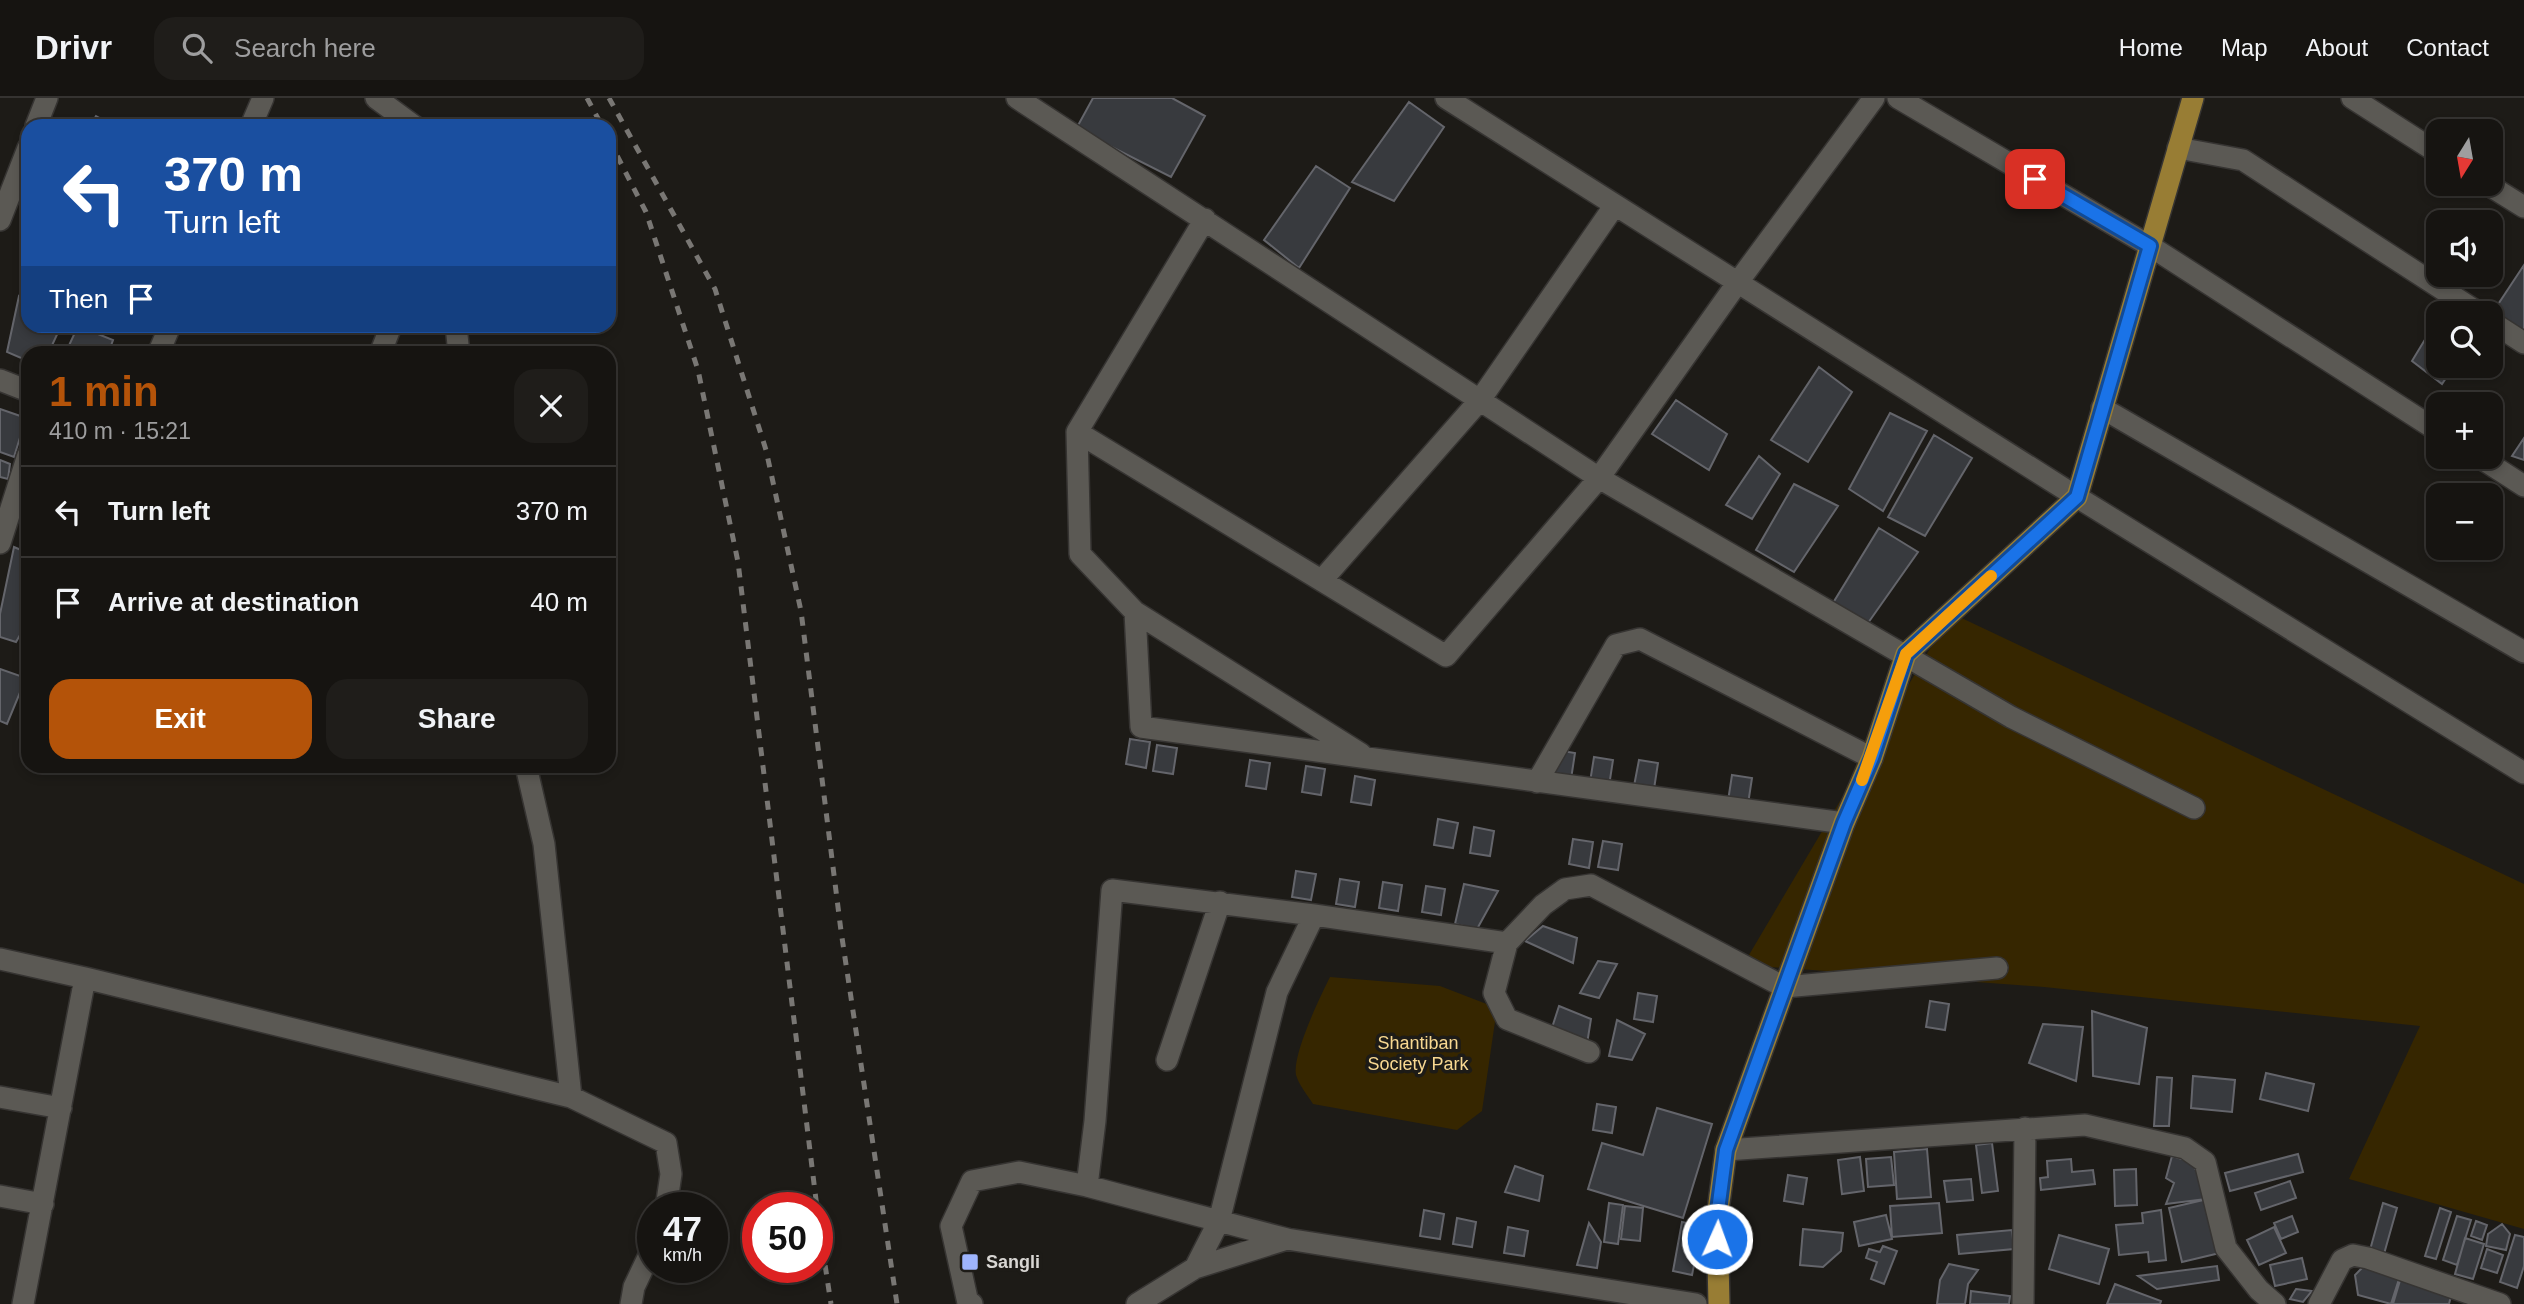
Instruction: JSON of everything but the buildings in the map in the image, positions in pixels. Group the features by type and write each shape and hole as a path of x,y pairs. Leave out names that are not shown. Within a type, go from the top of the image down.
{"main road":[{"path":"1718,1304 1717,1218 1726,1150 1844,823 1872,758 1906,654 2077,497 2193,98"}],"street":[{"path":"39,119 47,98"},
{"path":"254,119 262,98"},
{"path":"376,98 404,119"},
{"path":"1017,98 1599,478 2011,717 2194,808"},
{"path":"1446,98 2077,497 2524,773"},
{"path":"1077,432 1446,656 1599,478 1738,282 1874,98"},
{"path":"1898,98 2150,246 2426,422"},
{"path":"2352,98 2426,144"},
{"path":"2178,148 2243,160 2460,301"},
{"path":"0,220 21,166"},
{"path":"2503,194 2524,207"},
{"path":"1322,580 1479,400 1615,205"},
{"path":"1205,219 1077,432 1080,554 1135,612 1369,760"},
{"path":"2503,329 2524,343"},
{"path":"0,380 21,388"},
{"path":"2102,408 2524,652"},
{"path":"2498,469 2524,486"},
{"path":"0,543 21,477"},
{"path":"1135,612 1141,727 1844,823"},
{"path":"1537,782 1616,645 1640,639 1872,758"},
{"path":"528,773 544,844 571,1097"},
{"path":"1589,1052 1507,1019 1494,993 1507,943 1543,905 1565,889 1591,885 1784,987 1997,968"},
{"path":"1087,1186 1095,1121 1112,890 1220,902 1507,943"},
{"path":"1167,1060 1220,902"},
{"path":"1195,1268 1219,1221 1277,992 1314,915"},
{"path":"0,959 571,1097 666,1143 671,1174 668,1192"},
{"path":"23,1304 85,978"},
{"path":"0,1097 61,1108"},
{"path":"1726,1150 2085,1125 2185,1149 2205,1162 2226,1248 2259,1290 2275,1304"},
{"path":"2023,1304 2025,1128"},
{"path":"972,1304 968,1303 951,1226 972,1181 1019,1172 1087,1186 1287,1239 1696,1304"},
{"path":"0,1196 43,1204"},
{"path":"1138,1304 1195,1268 1287,1239"},
{"path":"2319,1304 2342,1260 2353,1255 2500,1304"},
{"path":"631,1304 637,1281"}],"green space":[{"path":"1951,613 2524,884 2524,1229 2349,1179 2420,1026 2044,987 1743,965"},
{"name":"Shantiban Society Park","path":"1330,977 1440,986 1497,1008 1482,1111 1457,1130 1313,1104 1297,1079 1296,1066 1308,1026"}],"railway":[{"path":"587,98 598,119"},
{"path":"609,98 715,289 766,450 801,611 841,931 897,1304"},
{"path":"616,154 646,212 698,370 738,562 815,1192"},
{"path":"828,1283 831,1304"}],"slow traffic":[{"path":"1862,780 1872,758 1906,654 1991,576"}],"place":[{"name":"Sangli","path":"970,1262"}],"route":[{"path":"1717,1239 1717,1218 1726,1150 1844,823 1872,758 1906,654 2077,497 2150,246 2035,179"}]}
